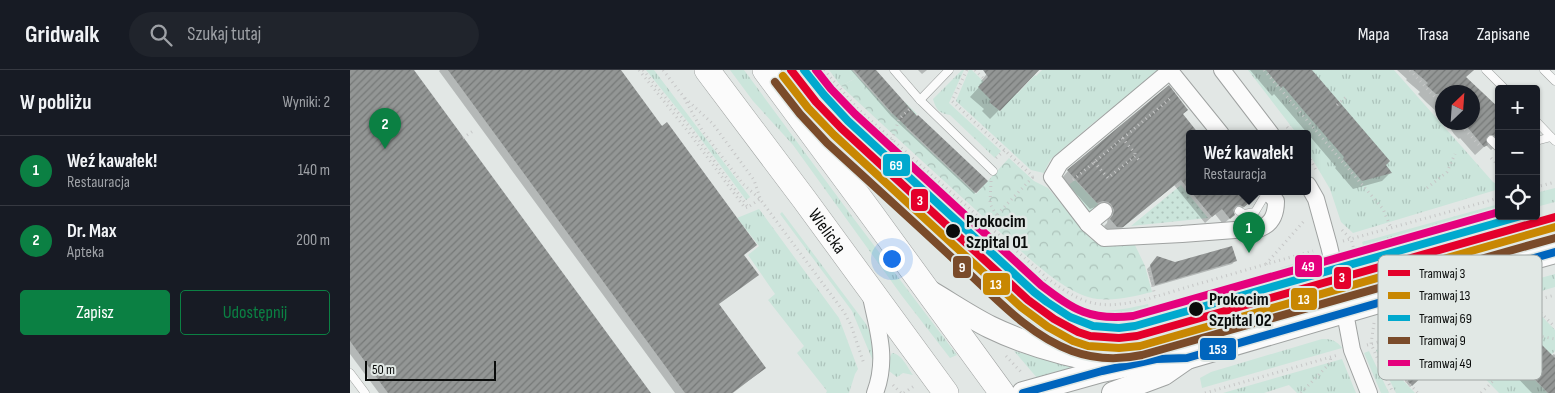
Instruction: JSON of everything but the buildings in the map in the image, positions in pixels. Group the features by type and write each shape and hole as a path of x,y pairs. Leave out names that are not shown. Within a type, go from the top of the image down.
{"main road":[{"name":"Wielicka","path":"707,70 946,393"},
{"path":"764,70 1002,393"}],"street":[{"path":"1218,130 1171,70 1060,163 1052,177 1088,224 1104,238 1261,228 1270,222 1274,216 1276,201 1270,195"},
{"path":"1222,70 1268,130"},
{"path":"1311,191 1316,199 1345,313 1352,350 1369,393"},
{"path":"1088,224 1104,211"},
{"path":"1542,256 1555,252"},
{"path":"927,289 988,326 1006,334 1084,359 1125,366"},
{"path":"869,290 882,348 882,362 875,393"},
{"path":"1024,385 1156,359 1187,358 1378,303"},
{"path":"1113,393 1164,374 1187,358"}],"lane":[{"path":"894,70 920,100 993,171"},
{"path":"920,100 949,70"},
{"path":"1486,70 1501,85"},
{"path":"1544,70 1555,81"},
{"path":"1540,125 1553,139"},
{"path":"1540,141 1553,139"},
{"path":"1491,140 1495,144"},
{"path":"1239,211 1244,214 1254,212 1265,195"},
{"path":"350,373 365,393"}],"path":[{"path":"639,70 745,208 760,198"},
{"path":"643,70 688,125 748,206"},
{"path":"663,70 683,96 703,132 743,184 760,198 844,312 866,371"},
{"path":"824,70 858,109 892,140 1047,278 1077,298 1098,304 1122,304 1318,249"},
{"path":"967,70 952,101 1033,177"},
{"path":"975,70 986,80"},
{"path":"1264,70 1383,210 1391,228"},
{"path":"1410,70 1435,98"},
{"path":"988,225 1033,177 1040,175 1060,177 1068,184 1183,87"},
{"path":"683,96 713,124 754,180 760,198"},
{"path":"1337,105 1347,96"},
{"path":"892,140 899,119 910,108"},
{"path":"463,138 473,130"},
{"path":"1122,138 1135,152 1135,156 1140,161"},
{"path":"1427,188 1447,172 1454,154"},
{"path":"1094,162 1108,178 1135,156"},
{"path":"864,162 941,251 1016,315"},
{"path":"993,171 990,182 990,204 997,216"},
{"path":"1540,186 1555,182"},
{"path":"1337,243 1495,199"},
{"path":"1266,264 1311,214"},
{"path":"1351,239 1364,285"},
{"path":"1149,271 1155,296"},
{"path":"1035,292 1047,278"},
{"path":"1542,299 1555,295"},
{"path":"1012,321 1028,300"},
{"path":"1542,314 1555,327"},
{"path":"1374,323 1371,344 1378,360"},
{"path":"1542,337 1555,339"},
{"path":"1361,347 1378,343"},
{"path":"1000,350 1024,385"},
{"path":"1205,393 1342,353"},
{"path":"1301,393 1330,363 1331,356"},
{"path":"1387,380 1393,393"},
{"path":"1406,380 1418,393"},
{"path":"1480,393 1493,380"},
{"path":"904,393 919,382"}],"green space":[{"path":"646,70 654,70 750,197 746,200 692,127"},
{"path":"730,70 744,70 957,355 950,358 902,296 793,145 753,101"},
{"path":"782,70 788,70 823,118 864,157 858,162 841,139 815,115"},
{"path":"811,70 816,70 837,96 854,112 1033,274 1035,284 850,115 834,99"},
{"path":"829,70 852,70 858,77 841,86"},
{"path":"964,70 949,103 1001,151 995,158 950,115 938,110 934,103 933,99"},
{"path":"969,70 972,70 984,82 991,100 990,102 1000,111 1015,93 1017,94 1042,70 1161,70 1051,159 1044,173 1031,170 956,101"},
{"path":"1248,70 1394,70 1435,116 1435,130 1447,130 1495,183 1495,190 1353,233 1341,222 1330,189 1311,157 1311,130 1294,130"},
{"path":"858,77 892,114 905,102 917,114 906,128 976,194 1009,158 1034,181 1048,188 1091,239 1103,244 1134,243 1145,266 1152,292 1120,299 1096,299 1063,285 1011,242 841,86"},
{"path":"1075,180 1100,206 1094,211 1087,211 1066,187"},
{"path":"1181,185 1186,191 1186,195 1189,195 1208,218 1131,226"},
{"path":"1555,188 1555,202 1540,206 1540,192"},
{"path":"1495,205 1495,218 1366,255 1362,242"},
{"path":"759,209 839,318 858,369 849,393 826,393 827,391 797,353 804,346 768,300 775,294 748,255 759,246 737,218"},
{"path":"782,212 866,324 874,342 873,361 852,311 780,214"},
{"path":"1555,221 1555,230 1488,250 1486,246 1452,255 1434,255"},
{"path":"1322,255 1326,268 1283,280 1280,268"},
{"path":"1378,271 1378,275 1370,277 1370,273"},
{"path":"1555,274 1555,287 1542,291 1542,278"},
{"path":"1327,287 1324,295 1317,301 1206,332 1180,342 1156,346 1136,348 1097,346 1059,338 1022,327 1030,308 1051,325 1075,338 1107,343 1136,341"},
{"path":"1047,290 1086,309 1104,311 1148,304 1151,315 1119,320 1093,320 1069,311 1043,291"},
{"path":"1542,316 1555,330 1555,351 1551,355 1542,345"},
{"path":"1322,339 1333,340 1342,348 1202,388 1200,378 1211,372"},
{"path":"1014,351 1066,365 1071,368 1038,379"},
{"path":"1369,351 1378,370 1378,380 1383,380 1389,393 1381,393 1364,353"},
{"path":"892,353 901,358 913,375 903,373 897,377 889,371"},
{"path":"1342,359 1356,393 1297,393 1289,385 1264,393 1223,393"},
{"path":"1390,380 1403,380 1415,393 1396,393"},
{"path":"1486,380 1535,380 1548,393 1499,393"}],"tram line":[{"name":"3","path":"791,70 816,102 841,128 1028,300 1054,319 1078,332 1090,336 1119,338 1137,336 1378,267"},
{"name":"69","path":"804,70 848,121 1034,292 1070,317 1093,326 1119,328 1135,326 1378,257"},
{"name":"49","path":"816,70 855,114 1041,285 1073,307 1094,315 1105,317 1133,316 1495,213"},
{"name":"13","path":"783,76 808,108 834,135 1021,307 1048,327 1073,341 1088,346 1119,348 1140,346 1378,278"},
{"name":"9","path":"775,82 800,114 827,143 1012,314 1041,335 1072,351 1098,357 1124,358 1142,355 1378,288"},
{"name":"3","path":"1422,255 1555,217"},
{"name":"69","path":"1384,255 1507,220"},
{"name":"13","path":"1457,255 1555,227"},
{"name":"9","path":"1495,255 1555,238"}],"transit line":[{"name":"153","path":"1542,256 1555,252"},
{"name":"153","path":"1023,393 1102,371 1156,359 1187,358 1378,303"}],"place":[{"name":"Dr. Max","path":"385,149"},
{"name":"Prokocim Szpital 01","path":"953,231"},
{"name":"Weź kawałek!","path":"1249,253"},
{"name":"Prokocim Szpital 02","path":"1196,309"}]}
